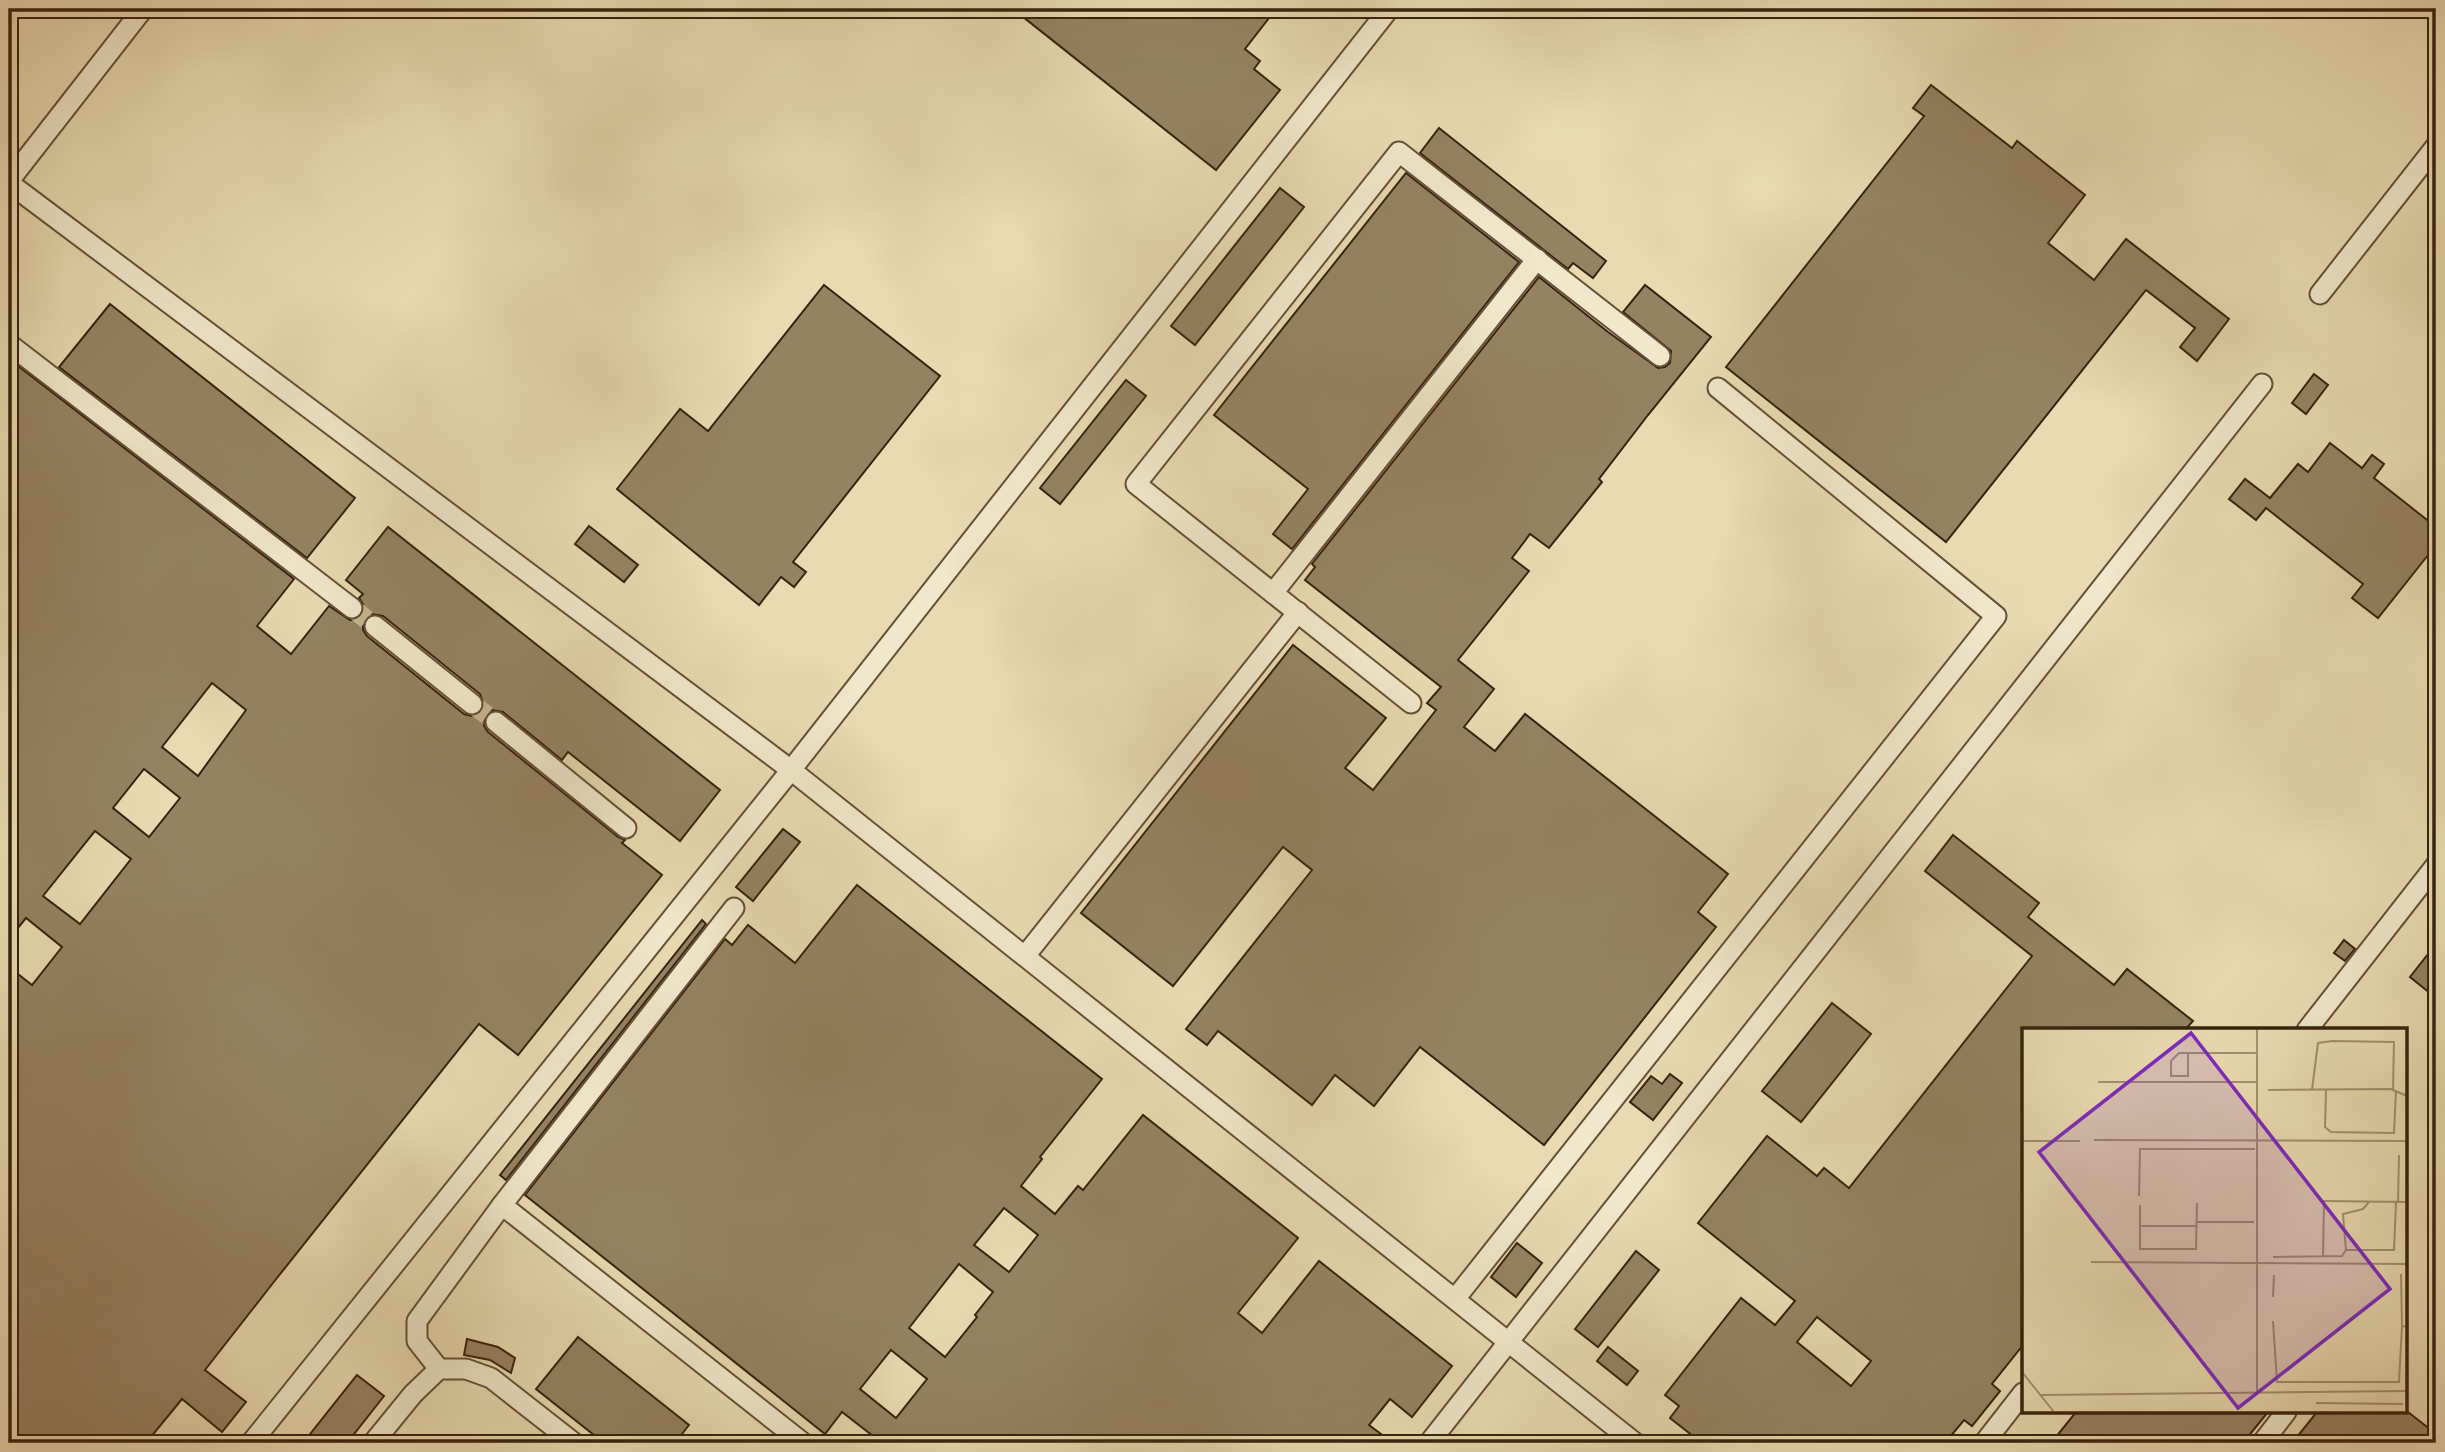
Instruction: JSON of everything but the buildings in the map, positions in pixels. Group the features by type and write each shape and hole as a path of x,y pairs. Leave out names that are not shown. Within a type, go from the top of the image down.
{"lane":[{"path":"143,9 9,182 791,770 1635,1443"},
{"path":"251,1443 791,770 1389,9"},
{"path":"2320,294 2436,146"},
{"path":"1411,703 1136,484 1399,152 1660,356"},
{"path":"1273,593 1537,259"},
{"path":"9,344 352,608"},
{"path":"1429,1443 2262,384"},
{"path":"1455,1299 1996,616 1718,388"},
{"path":"1025,956 1298,612"},
{"path":"375,626 472,704"},
{"path":"496,722 626,828"},
{"path":"2309,1028 2436,865"},
{"path":"439,1369 417,1341 417,1321 502,1205 734,908"},
{"path":"502,1205 803,1443"},
{"path":"373,1443 412,1394 439,1369 466,1370 491,1378 573,1443"},
{"path":"1984,1443 2022,1394"},
{"path":"2262,1443 2284,1414"}],"tunnel":[{"path":"352,608 375,626"},
{"path":"472,704 496,722"}]}
